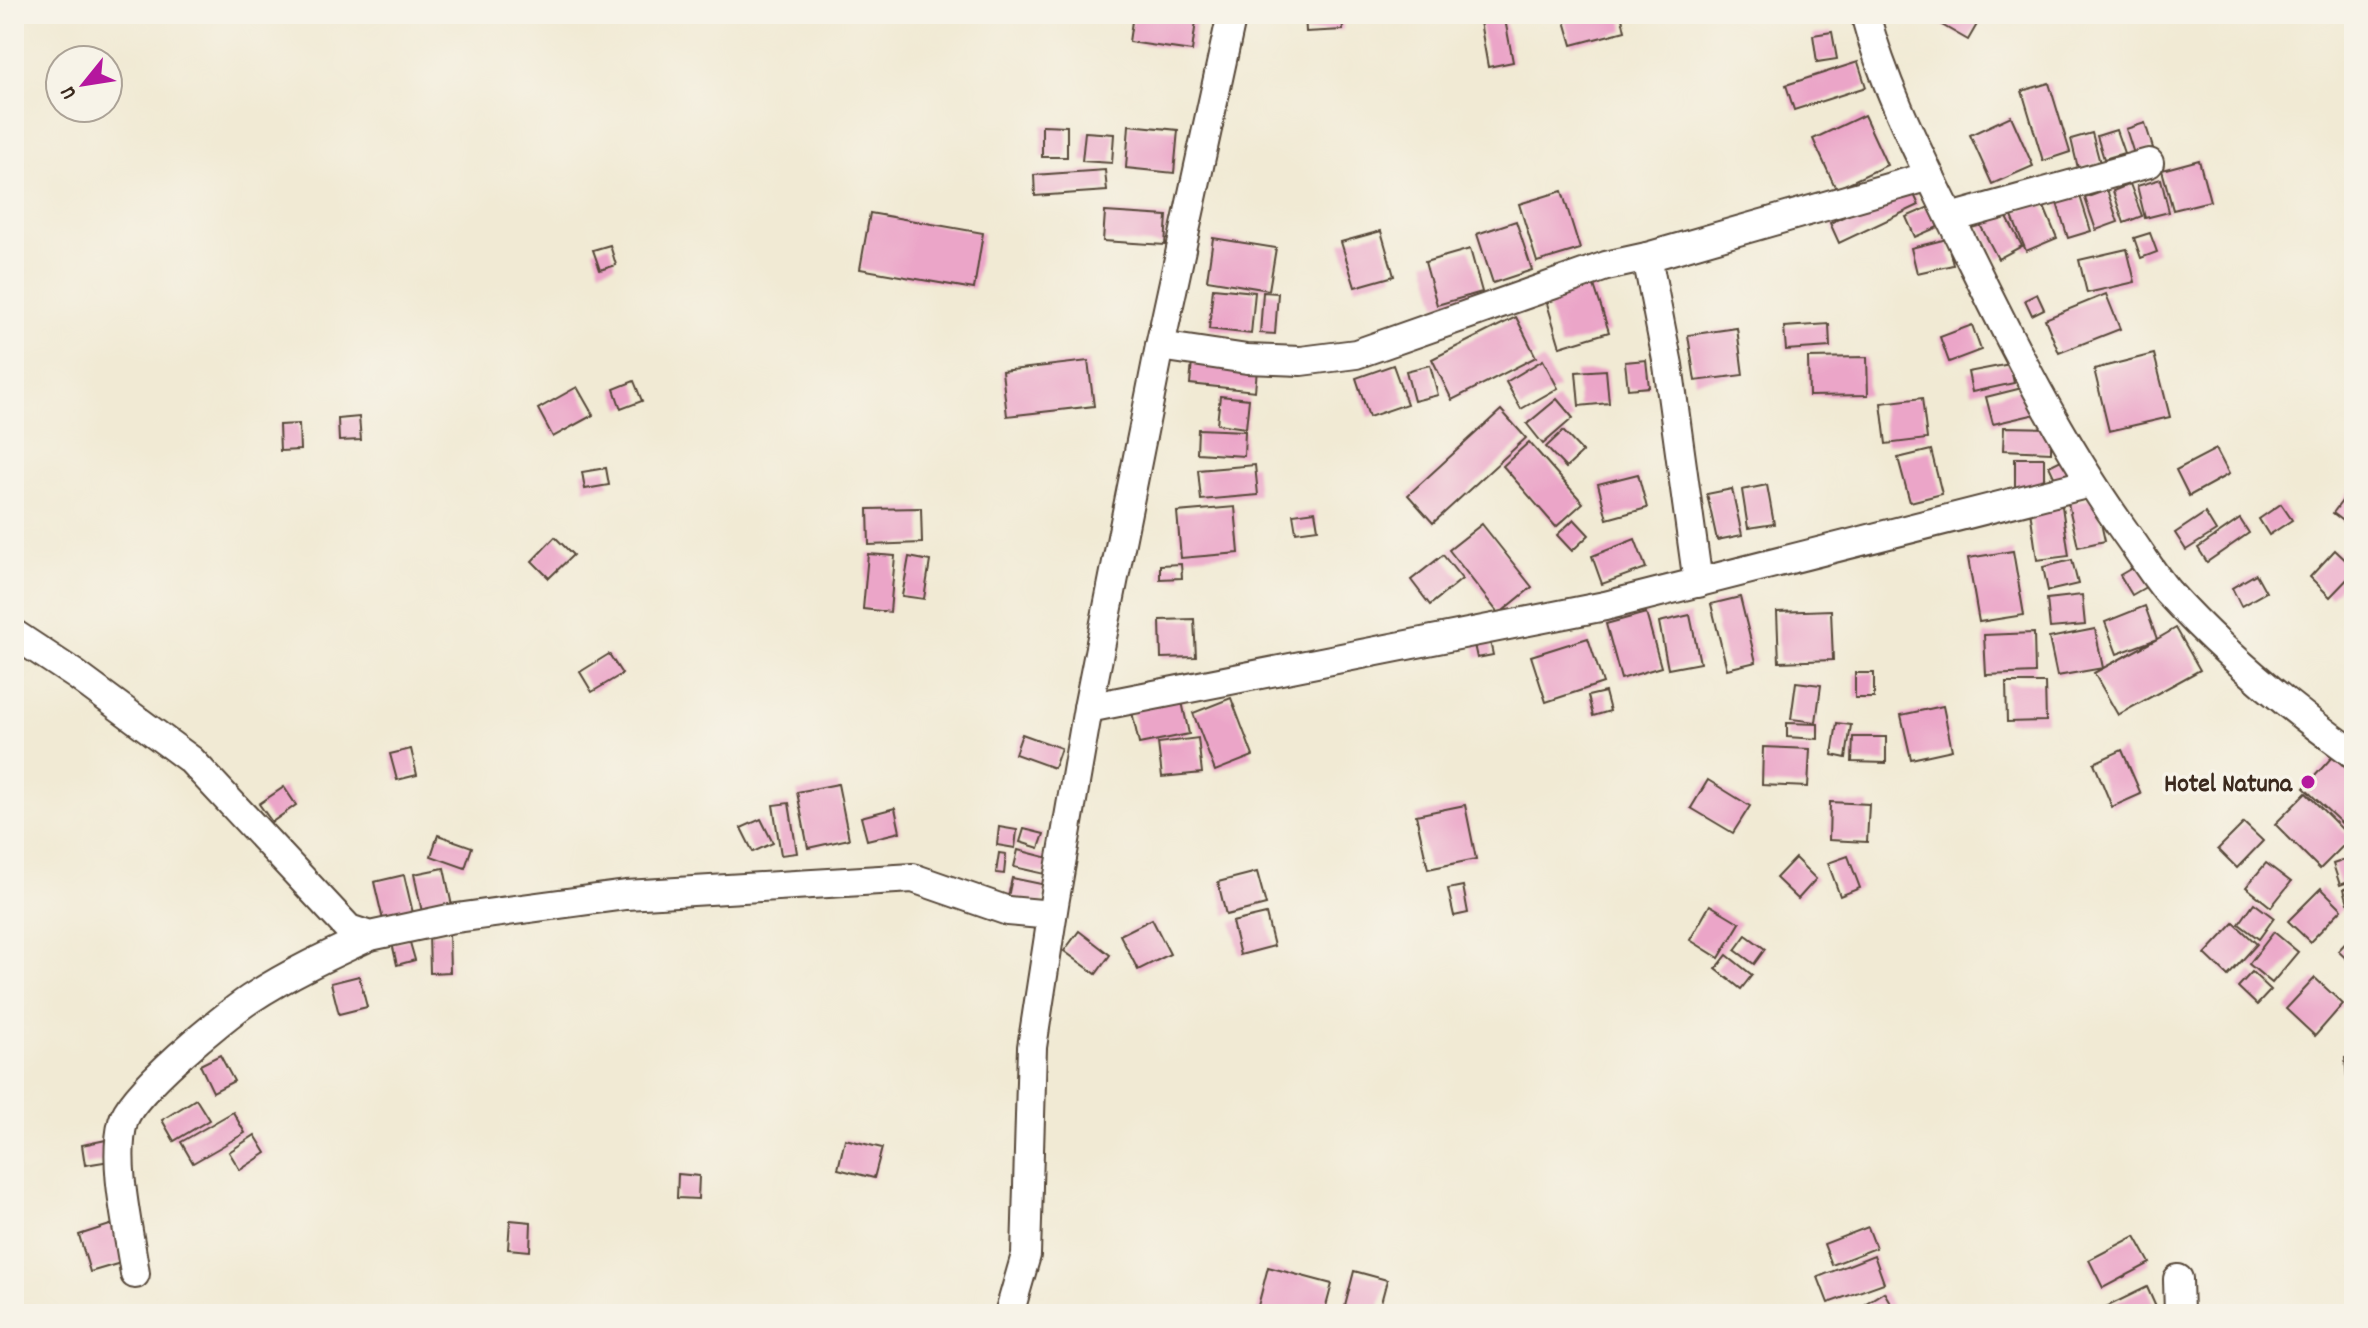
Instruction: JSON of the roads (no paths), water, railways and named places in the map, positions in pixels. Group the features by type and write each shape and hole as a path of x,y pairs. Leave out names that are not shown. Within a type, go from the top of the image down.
{"street":[{"path":"1009,1314 1026,1255 1032,1047 1052,915 1088,708 1160,346 1232,14"},
{"path":"1865,14 1875,51 1902,119 2049,414 2090,483 2166,589 2228,653 2349,742"},
{"path":"1951,218 2149,163"},
{"path":"1160,346 1247,359 1301,361 1356,354 1606,266 1930,176"},
{"path":"1647,257 1668,365 1698,583"},
{"path":"1088,708 1605,606 2090,483"},
{"path":"14,634 76,675 191,760 349,929 370,936"},
{"path":"135,1274 118,1144 124,1116 154,1078 249,1000 301,969 370,936 449,919 626,895 913,878 1008,911 1052,915"},
{"path":"2178,1279 2179,1314"}],"place":[{"name":"Hotel Natuna","path":"2308,782"}]}
